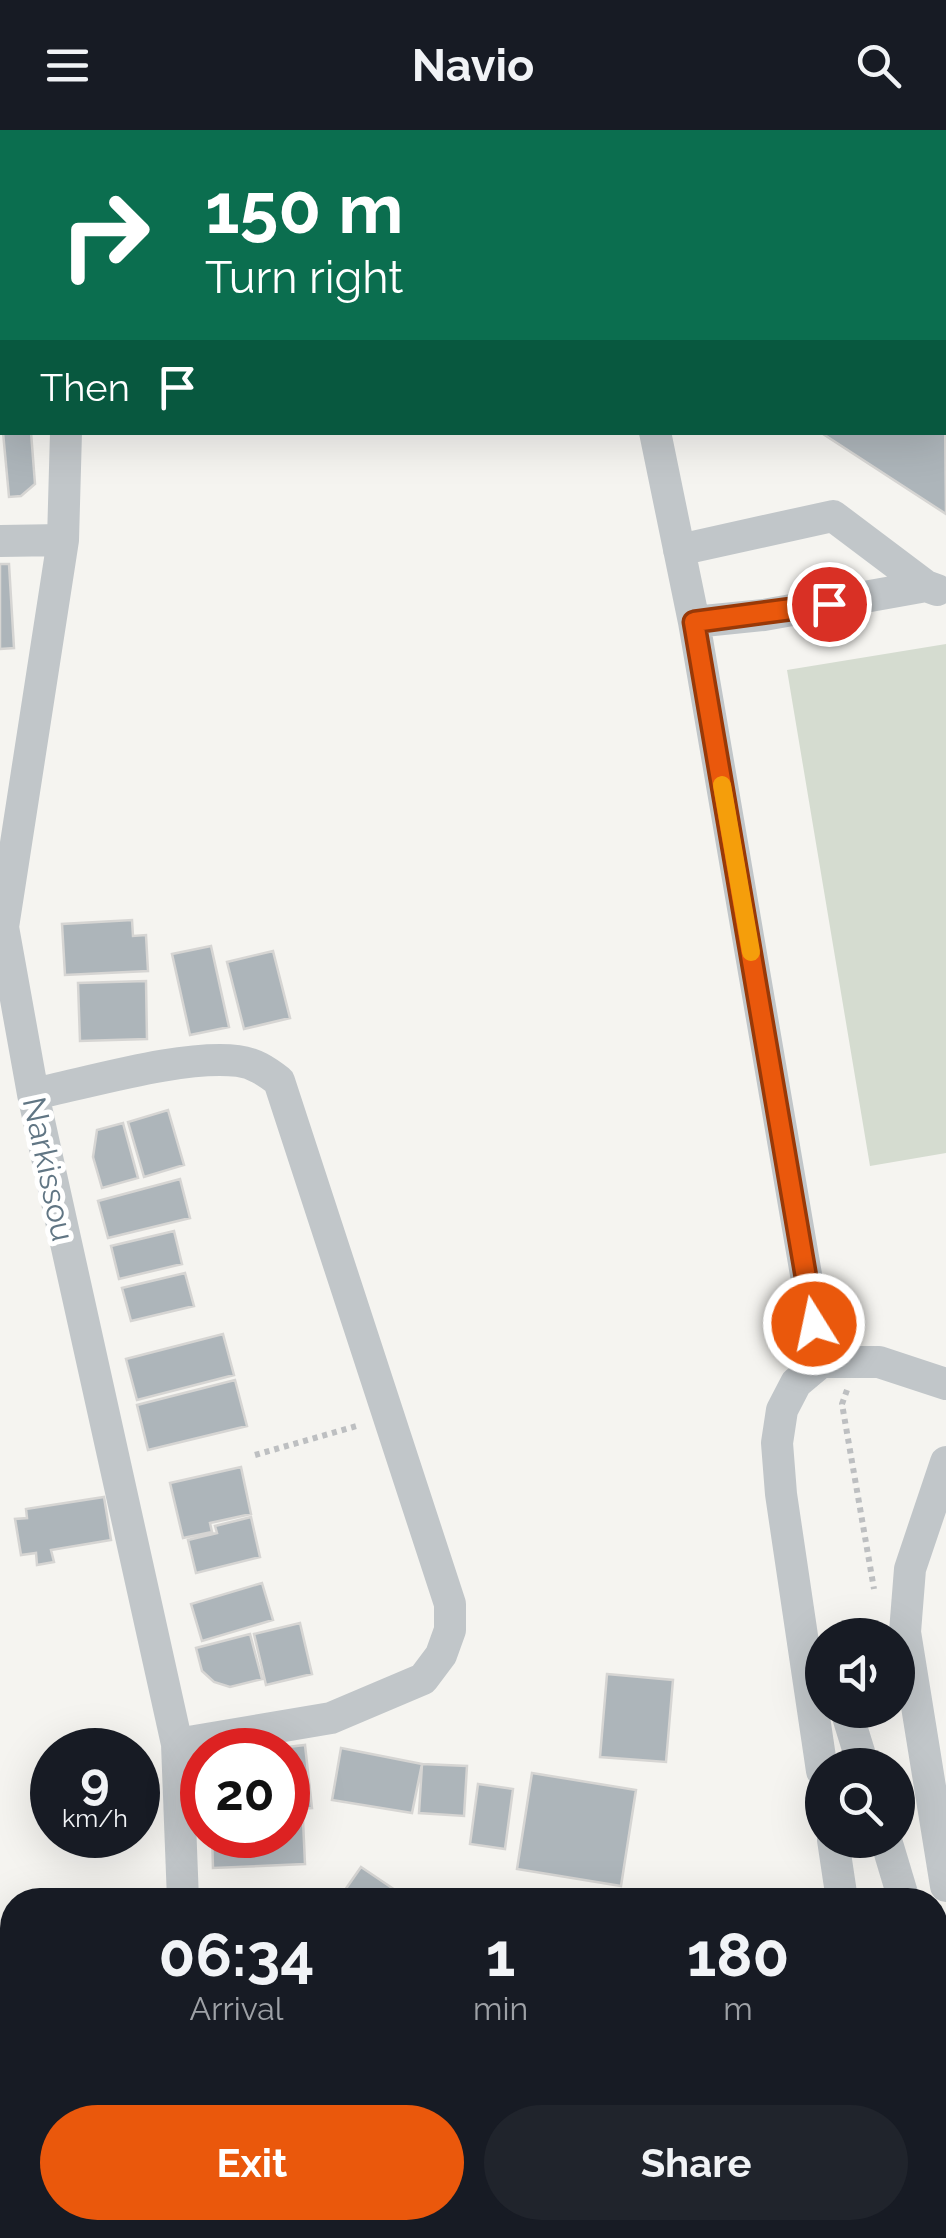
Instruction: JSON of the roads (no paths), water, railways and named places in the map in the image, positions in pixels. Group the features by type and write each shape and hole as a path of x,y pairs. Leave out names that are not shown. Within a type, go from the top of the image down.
{"street":[{"name":"Narkissou","path":"66,435 63,540 1,927 32,1094 177,1744 183,1888"},
{"path":"656,435 835,1362"},
{"path":"679,550 834,516 936,590"},
{"path":"0,542 63,540"},
{"path":"694,622 936,590"},
{"path":"32,1094 209,1060 241,1061 263,1068 279,1081 450,1604 450,1630 442,1655 423,1679 332,1718 177,1744"},
{"path":"819,1748 781,1494 777,1443 782,1410 796,1383 835,1362 879,1362 946,1384"},
{"path":"946,1462 910,1569 905,1632 946,1886"},
{"path":"781,1494 819,1618"},
{"path":"836,1858 840,1888"},
{"path":"891,1858 900,1888"}]}
